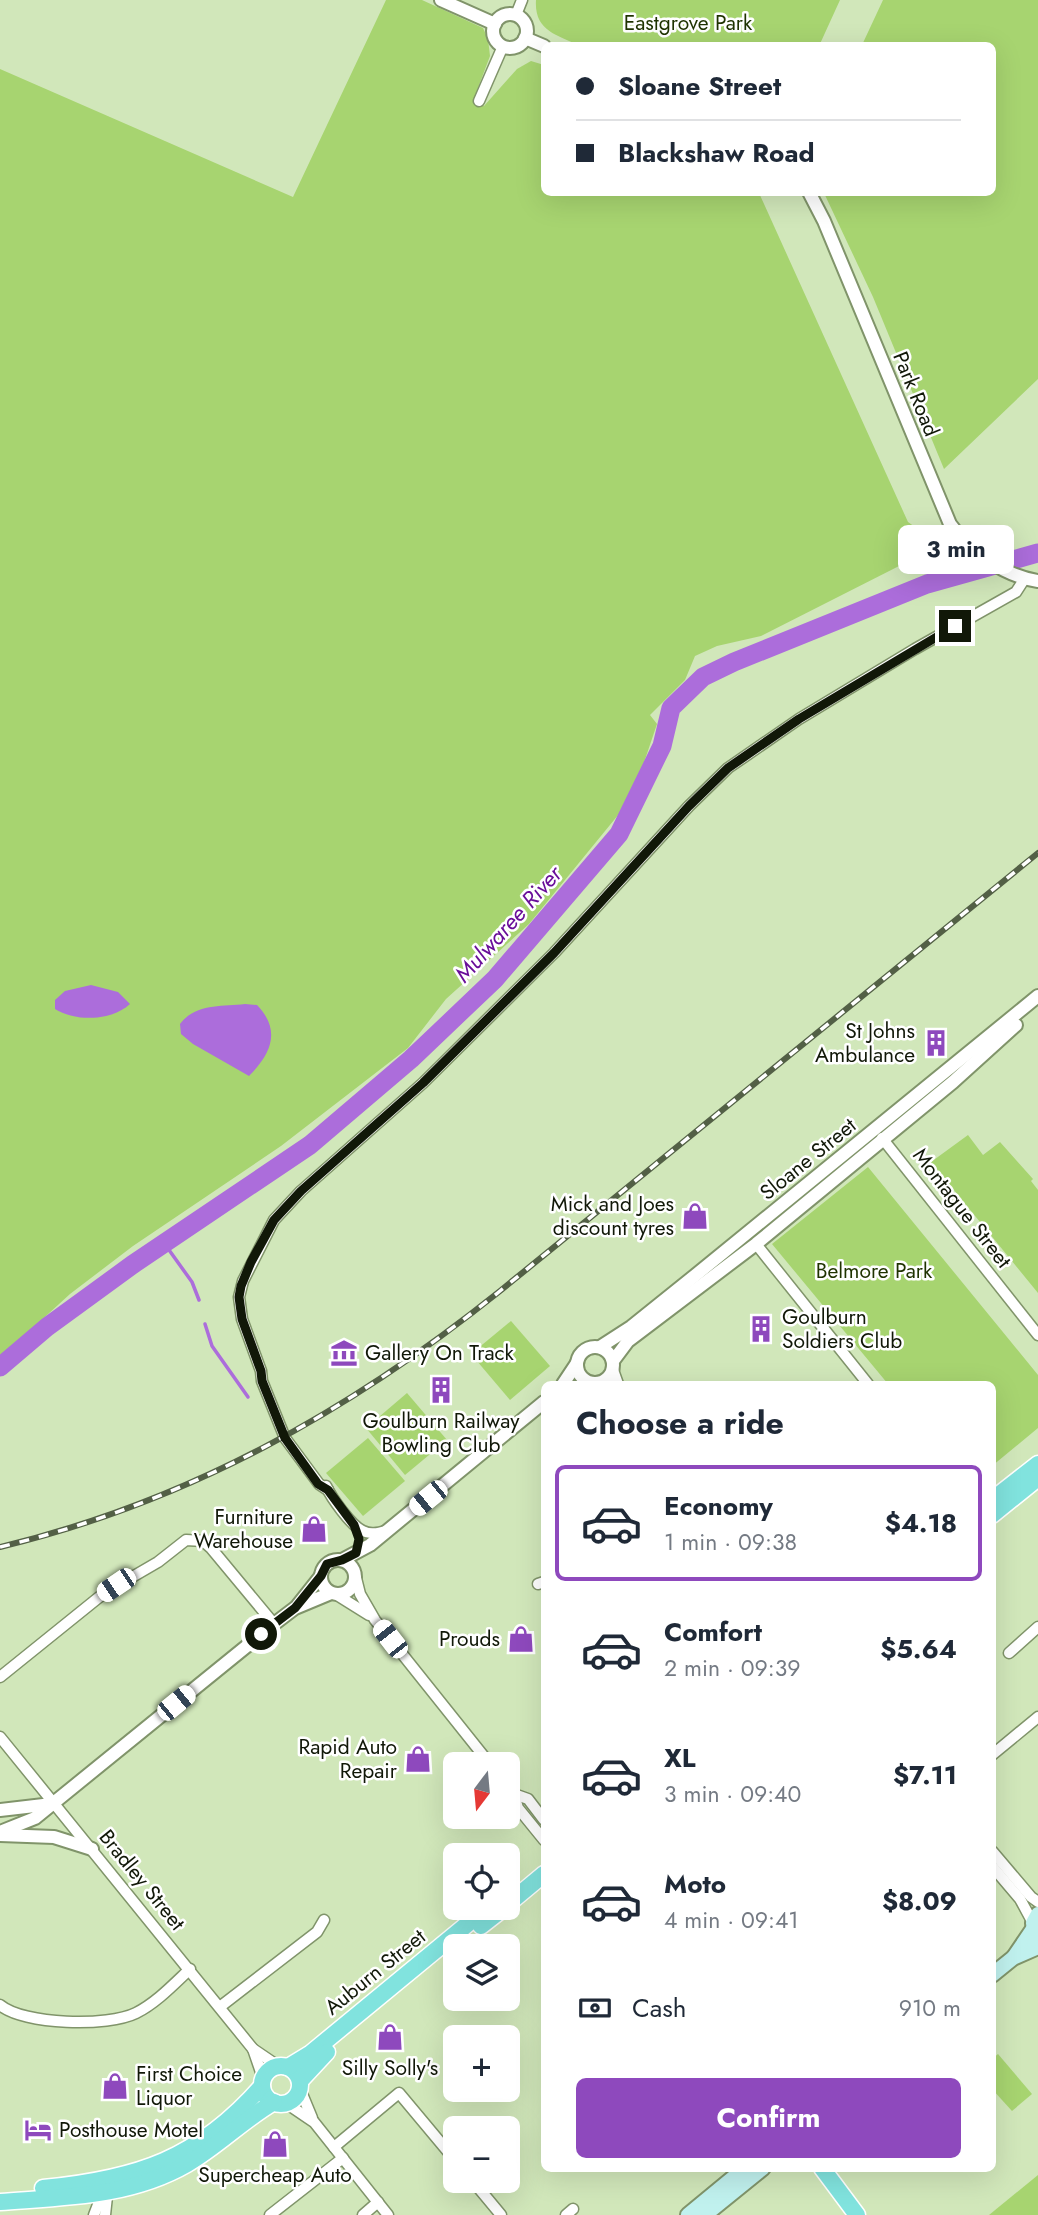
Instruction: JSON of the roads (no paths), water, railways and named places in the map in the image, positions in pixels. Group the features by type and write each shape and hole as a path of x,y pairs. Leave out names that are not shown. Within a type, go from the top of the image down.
{"main road":[{"path":"996,1497 1038,1464"},
{"path":"996,1512 1038,1478"},
{"path":"520,1882 541,1866"},
{"name":"Auburn Street","path":"520,1894 541,1877"},
{"name":"Auburn Street","path":"283,2066 311,2053 473,1920"},
{"name":"Auburn Street","path":"472,1934 489,1920"},
{"path":"1013,1958 1035,1927"},
{"path":"996,1972 1013,1958 1038,1947"},
{"name":"Auburn Street","path":"300,2085 324,2054 443,1958"},
{"path":"0,2192 102,2190 185,2151 246,2104 263,2082 267,2072 283,2066 294,2070 300,2085 295,2098 254,2114 205,2153 182,2167 140,2185 102,2190 0,2202"},
{"path":"263,2082 266,2096 280,2103"},
{"path":"688,2215 740,2172"},
{"path":"705,2215 758,2172"},
{"path":"814,2172 845,2201"},
{"path":"825,2172 857,2215"}],"street":[{"path":"441,0 495,24"},
{"path":"516,15 522,0"},
{"path":"505,15 516,15 526,25 525,38 516,46 503,46 495,38 495,24 505,15"},
{"path":"525,38 541,45"},
{"path":"479,101 503,46"},
{"name":"Park Road","path":"811,196 824,221 944,513 956,533 978,553 1006,570 1031,579"},
{"path":"356,1553 359,1539 354,1525 291,1435 269,1380 261,1371 244,1326 239,1304 240,1292 247,1269 274,1220 293,1199 397,1107 501,1005 587,919 689,806 728,768 827,702 1016,592 1031,579"},
{"name":"Sloane Street","path":"600,1347 631,1327 1038,996"},
{"name":"Sloane Street","path":"613,1366 628,1341 756,1244 953,1082 1038,1007"},
{"path":"902,1099 922,1091"},
{"path":"822,1173 837,1167 874,1138 883,1139"},
{"name":"Montague Street","path":"883,1139 1038,1335"},
{"path":"692,1278 710,1269 738,1247 756,1244 866,1381"},
{"path":"565,1381 582,1352 593,1346 607,1351 617,1381"},
{"path":"577,1363 579,1373 587,1381"},
{"path":"598,1381 606,1379 613,1366"},
{"path":"0,1834 35,1818 295,1608 321,1576 327,1564 342,1560 370,1545 541,1404"},
{"path":"354,1525 368,1533 386,1531"},
{"path":"0,1677 103,1594 158,1562 186,1540 203,1541 274,1624"},
{"path":"295,1608 334,1594 348,1592 370,1545"},
{"path":"342,1560 350,1564 360,1594 375,1620 480,1752"},
{"path":"321,1576 323,1586 375,1620"},
{"path":"1009,1653 1038,1627"},
{"path":"996,1752 1038,1717"},
{"name":"Bradley Street","path":"0,1737 221,2006 253,2049 263,2082"},
{"path":"520,1795 528,1799 541,1816"},
{"path":"0,1810 53,1803"},
{"path":"520,1812 541,1836"},
{"path":"0,1834 54,1837 92,1849"},
{"path":"996,1856 1038,1902"},
{"path":"996,1871 1020,1899 1035,1927"},
{"path":"221,2006 317,1932 324,1920"},
{"path":"0,2005 14,2015 31,2019 95,2022 117,2019 143,2009 190,1969"},
{"name":"Bradley Street","path":"253,2049 283,2066"},
{"path":"300,2085 314,2122 388,2215"},
{"path":"334,2147 400,2093 443,2145"},
{"path":"280,2103 314,2122"},
{"path":"270,2215 343,2158"},
{"path":"94,2215 102,2190"},
{"path":"102,2190 105,2215"},
{"path":"483,2193 501,2215"},
{"path":"363,2215 378,2202"}],"waterway":[{"name":"Mulwaree River","path":"0,1367 47,1327 132,1265 310,1145 411,1059 495,979 619,834 662,746 671,708 703,677 927,584 1038,553"},
{"path":"164,1243 192,1282 199,1300"},
{"path":"205,1324 212,1346 248,1397"}],"railway":[{"path":"0,1547 69,1528 136,1505 201,1478 325,1413 385,1375 500,1291 1038,853"}],"place":[{"name":"St Johns Ambulance","path":"936,1043"},
{"name":"Mick and Joes discount tyres","path":"695,1216"},
{"name":"Goulburn Soldiers Club","path":"761,1329"},
{"name":"Gallery On Track","path":"344,1353"},
{"name":"Goulburn Railway Bowling Club","path":"441,1390"},
{"name":"Furniture Warehouse","path":"314,1529"},
{"name":"Prouds","path":"521,1639"},
{"name":"Rapid Auto Repair","path":"418,1759"},
{"name":"Silly Solly's","path":"390,2037"},
{"name":"First Choice Liquor","path":"115,2086"},
{"name":"Posthouse Motel","path":"38,2130"},
{"name":"Supercheap Auto","path":"275,2144"}],"park label":[{"name":"Eastgrove Park","path":"688,23"},
{"name":"Belmore Park","path":"874,1271"}]}
